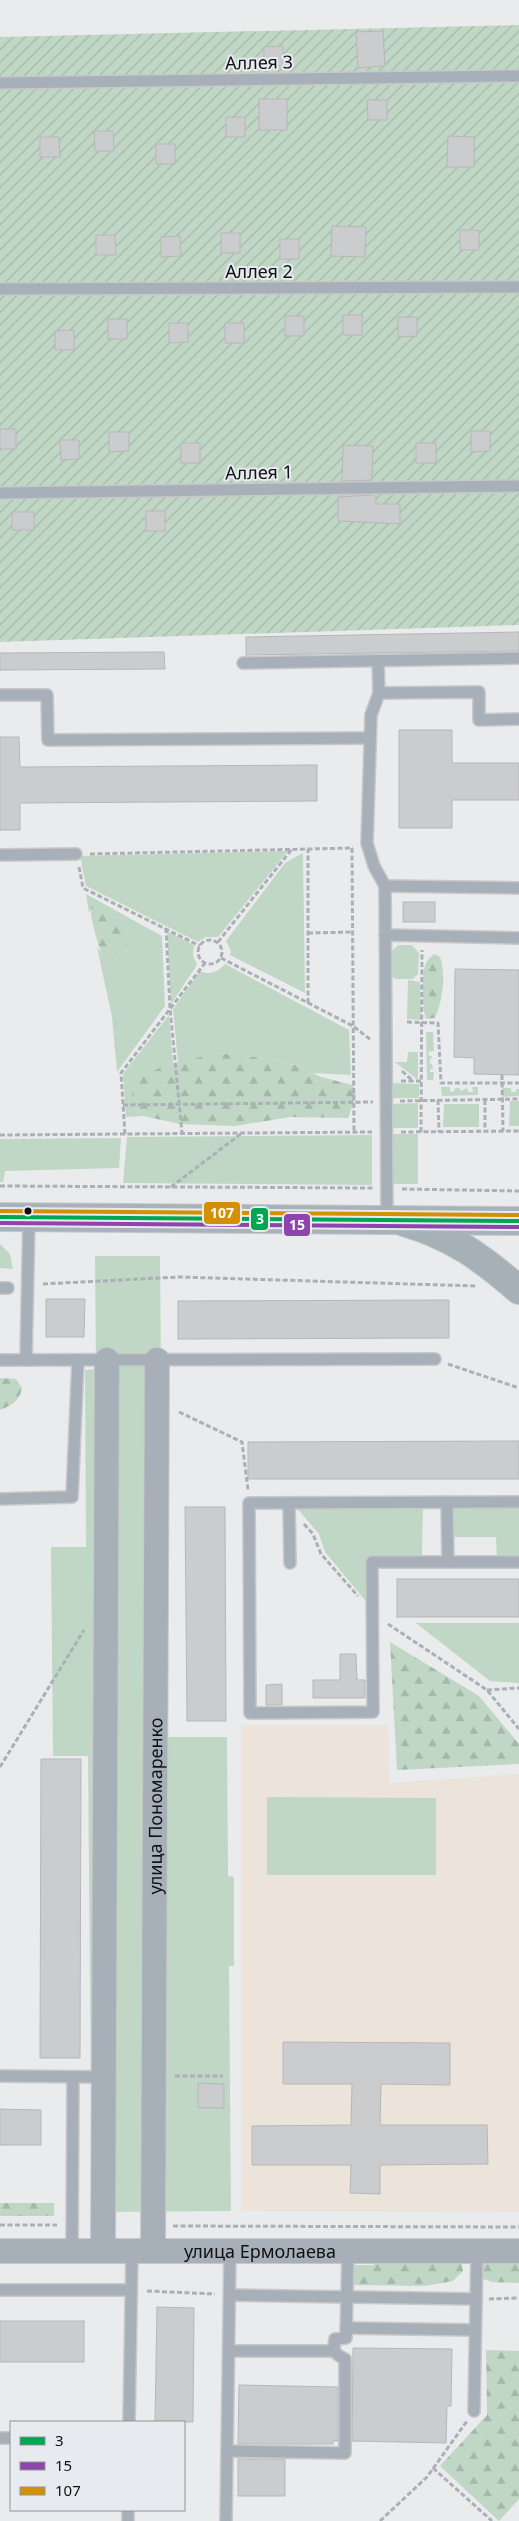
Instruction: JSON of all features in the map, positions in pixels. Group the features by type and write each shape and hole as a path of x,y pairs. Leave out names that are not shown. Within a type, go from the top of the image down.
{"main road":[{"path":"0,1217 519,1222"},
{"path":"392,1220 430,1230 465,1247 519,1290"}],"street":[{"path":"103,2251 107,1360"},
{"name":"улица Пономаренко","path":"142,2251 157,1360"},
{"name":"улица Ермолаева","path":"0,2251 519,2251"}],"lane":[{"name":"Аллея 3","path":"0,83 519,76"},
{"name":"Аллея 2","path":"0,289 519,287"},
{"name":"Аллея 1","path":"0,492 519,486"},
{"path":"243,664 519,658"},
{"path":"378,661 379,693 371,715 367,842 374,866 385,886 385,1101 388,1132 387,1188 392,1220"},
{"path":"379,693 479,692 479,720 519,719"},
{"path":"0,695 47,695 48,740 370,738"},
{"path":"0,855 76,854"},
{"path":"385,886 519,888"},
{"path":"385,935 519,938"},
{"path":"26,1360 29,1217"},
{"path":"0,1360 435,1359"},
{"path":"0,1499 72,1497 78,1360"},
{"path":"447,1502 448,1562"},
{"path":"519,1502 289,1505 249,1503 250,1712 373,1712 372,1562 519,1562"},
{"path":"289,1505 290,1563"},
{"path":"0,2076 104,2077"},
{"path":"72,2251 73,2077"},
{"path":"474,2411 476,2250"},
{"path":"129,2421 131,2290 142,2251"},
{"path":"226,2521 230,2251"},
{"path":"228,2451 345,2453 345,2359 335,2354 334,2351 335,2339 346,2338 348,2251"},
{"path":"0,2290 131,2290"},
{"path":"230,2295 476,2298"},
{"path":"346,2328 475,2330"},
{"path":"229,2351 334,2351"}],"path":[{"path":"352,848 354,1132"},
{"path":"200,946 84,888 76,854 369,848"},
{"path":"218,942 293,849"},
{"path":"308,849 308,1003"},
{"path":"166,928 170,1008 182,1133"},
{"path":"308,933 352,932"},
{"path":"421,1132 422,936"},
{"path":"207,940 218,942 222,949 221,958 213,964 205,962 199,957 200,946 207,940"},
{"path":"221,958 361,1030 386,1057"},
{"path":"125,1134 121,1073 205,962"},
{"path":"408,1022 438,1024 441,1083 519,1082"},
{"path":"502,1075 503,1131"},
{"path":"386,1081 422,1081"},
{"path":"123,1106 519,1099"},
{"path":"438,1100 439,1132"},
{"path":"484,1100 485,1132"},
{"path":"0,1135 519,1131"},
{"path":"170,1187 242,1133"},
{"path":"0,1186 387,1188 519,1191"},
{"path":"27,1285 179,1277 485,1286"},
{"path":"435,1359 519,1388"},
{"path":"157,1401 242,1442 249,1503"},
{"path":"289,1505 314,1534 320,1554 373,1614 487,1690 519,1729"},
{"path":"0,1767 86,1627"},
{"path":"487,1690 519,1688"},
{"path":"237,2226 519,2227"},
{"path":"131,2290 230,2295"},
{"path":"476,2298 519,2298"},
{"path":"380,2521 433,2468 474,2411"},
{"path":"433,2468 492,2521"}],"shaded area":[{"path":"241,1725 388,1725 389,1783 519,1774 519,2212 241,2211"}],"green space":[{"path":"519,25 519,625 0,642 0,37"},
{"path":"288,851 218,937 206,937 198,942 86,886 80,856"},
{"path":"303,853 305,993 230,955 231,951 226,941 285,863"},
{"path":"86,894 162,936 165,1006 117,1072 112,1017 97,947 102,953 92,906 89,913"},
{"path":"102,905 122,921 127,946 122,952 102,953 100,950 94,930 91,906"},
{"path":"167,931 194,945 193,955 197,965 171,1004"},
{"path":"398,945 412,945 419,953 418,974 413,979 395,979 389,973 389,954"},
{"path":"434,954 440,957 442,964 443,987 435,1018 426,1019 423,1000 423,975 427,962"},
{"path":"225,964 349,1030 351,1075 313,1073 299,1066 262,1058 217,1053 178,1063 173,1009 200,971 214,972"},
{"path":"408,980 420,982 421,1020 407,1019"},
{"path":"169,1015 173,1064 167,1065 136,1108 143,1116 126,1117 123,1074"},
{"path":"426,1032 433,1032 434,1051 428,1052 429,1056 432,1056 429,1063 432,1064 433,1069 430,1069 430,1072 434,1072 433,1080 427,1080"},
{"path":"408,1052 418,1052 418,1080 395,1062 407,1062"},
{"path":"217,1053 262,1058 299,1066 321,1077 353,1085 356,1096 348,1118 290,1117 235,1126 180,1124 143,1116 136,1108 131,1090 141,1076 167,1065"},
{"path":"392,1083 419,1084 419,1098 391,1098"},
{"path":"441,1087 450,1087 450,1092 455,1091 455,1088 460,1088 460,1091 467,1088 468,1092 473,1092 472,1087 478,1087 478,1095 442,1096"},
{"path":"502,1088 511,1088 511,1092 516,1092 516,1089 519,1089 519,1096 503,1097"},
{"path":"510,1101 519,1101 519,1126 509,1126"},
{"path":"418,1103 418,1128 390,1128 390,1104"},
{"path":"444,1104 479,1104 479,1127 443,1127"},
{"path":"390,1134 418,1134 418,1184 390,1184"},
{"path":"372,1135 372,1185 123,1183 127,1137"},
{"path":"121,1138 119,1168 5,1171 3,1182 0,1182 0,1139"},
{"path":"0,1244 10,1254 13,1269 0,1268"},
{"path":"95,1256 160,1256 164,1737 227,1737 228,1876 234,1877 234,1966 229,1966 231,2211 92,2212 88,1756 53,1756 51,1547 86,1547 85,1370 96,1369"},
{"path":"0,1378 16,1379 22,1388 19,1397 14,1402 0,1410"},
{"path":"450,1505 519,1505 519,1559 497,1560 496,1537 450,1537"},
{"path":"295,1506 423,1507 422,1555 368,1558 369,1605 325,1552 319,1534"},
{"path":"416,1623 519,1623 519,1683 490,1681"},
{"path":"390,1642 479,1696 519,1744 519,1764 397,1770"},
{"path":"267,1797 436,1798 436,1875 267,1875"},
{"path":"0,2203 54,2203 54,2216 0,2216"},
{"path":"390,2257 461,2261 463,2271 453,2281 425,2286 353,2285 351,2274 355,2265 373,2265"},
{"path":"519,2258 519,2283 492,2282 480,2278 480,2263"},
{"path":"486,2350 519,2351 519,2499 499,2521 440,2466 487,2415"}],"building":[{"path":"383,31 385,66 358,68 356,32"},
{"path":"283,46 283,66 264,67 264,47"},
{"path":"259,99 287,99 287,130 259,130"},
{"path":"367,100 387,100 387,120 368,120"},
{"path":"226,117 245,117 245,137 226,137"},
{"path":"94,131 113,131 114,151 95,151"},
{"path":"448,136 474,137 474,167 447,167"},
{"path":"40,137 59,137 60,157 40,157"},
{"path":"156,144 175,144 175,164 156,164"},
{"path":"332,226 366,227 365,257 331,256"},
{"path":"460,230 479,230 479,250 460,250"},
{"path":"221,233 240,233 240,253 221,253"},
{"path":"96,235 115,235 116,255 96,255"},
{"path":"180,236 181,256 161,257 161,237"},
{"path":"280,239 299,239 299,259 280,259"},
{"path":"343,315 362,315 362,335 343,335"},
{"path":"285,316 304,316 304,336 285,336"},
{"path":"398,317 417,317 417,336 398,337"},
{"path":"108,319 127,319 127,339 108,339"},
{"path":"169,323 188,323 188,342 169,343"},
{"path":"225,323 244,323 244,343 225,343"},
{"path":"74,330 74,350 55,350 55,331"},
{"path":"0,429 16,429 16,449 0,449"},
{"path":"471,431 490,431 490,451 471,452"},
{"path":"109,432 129,432 129,451 109,452"},
{"path":"60,440 79,440 79,459 61,460"},
{"path":"181,443 200,443 200,463 181,463"},
{"path":"416,443 436,443 436,463 416,463"},
{"path":"343,445 373,446 372,480 342,481"},
{"path":"372,495 376,497 376,504 400,504 400,524 338,521 338,497"},
{"path":"146,511 165,511 165,531 146,531"},
{"path":"12,512 34,512 34,530 12,530"},
{"path":"519,632 519,651 246,655 246,637"},
{"path":"164,652 165,669 0,670 0,653"},
{"path":"399,730 452,730 452,763 519,763 519,800 452,800 452,828 399,828"},
{"path":"0,737 19,737 20,767 317,765 317,801 20,803 20,830 0,830"},
{"path":"403,902 435,902 435,922 403,922"},
{"path":"455,969 519,970 519,1075 474,1074 474,1058 454,1057"},
{"path":"46,1299 85,1299 84,1337 46,1337"},
{"path":"449,1300 449,1338 178,1339 178,1301"},
{"path":"519,1441 519,1479 248,1479 248,1442"},
{"path":"185,1507 225,1507 226,1721 187,1721"},
{"path":"397,1579 519,1579 519,1617 397,1617"},
{"path":"340,1654 356,1654 357,1680 365,1680 365,1698 313,1698 313,1680 340,1680"},
{"path":"282,1684 282,1705 266,1705 266,1685"},
{"path":"41,1759 81,1759 80,2058 40,2058"},
{"path":"283,2042 450,2043 450,2085 381,2084 380,2125 487,2125 488,2164 380,2165 380,2194 350,2193 351,2165 252,2165 252,2126 351,2125 352,2084 283,2084"},
{"path":"198,2083 224,2084 224,2108 198,2108"},
{"path":"0,2109 41,2110 41,2145 0,2145"},
{"path":"157,2307 194,2308 193,2422 155,2421"},
{"path":"0,2321 84,2321 84,2362 0,2362"},
{"path":"353,2348 452,2349 451,2406 447,2406 446,2443 352,2441"},
{"path":"239,2385 338,2387 338,2441 333,2441 333,2444 238,2444"},
{"path":"238,2459 285,2459 285,2496 238,2496"}],"transit line":[{"name":"107","path":"0,1211 519,1215"},
{"name":"3","path":"0,1217 519,1221"},
{"name":"15","path":"0,1223 519,1227"}]}
